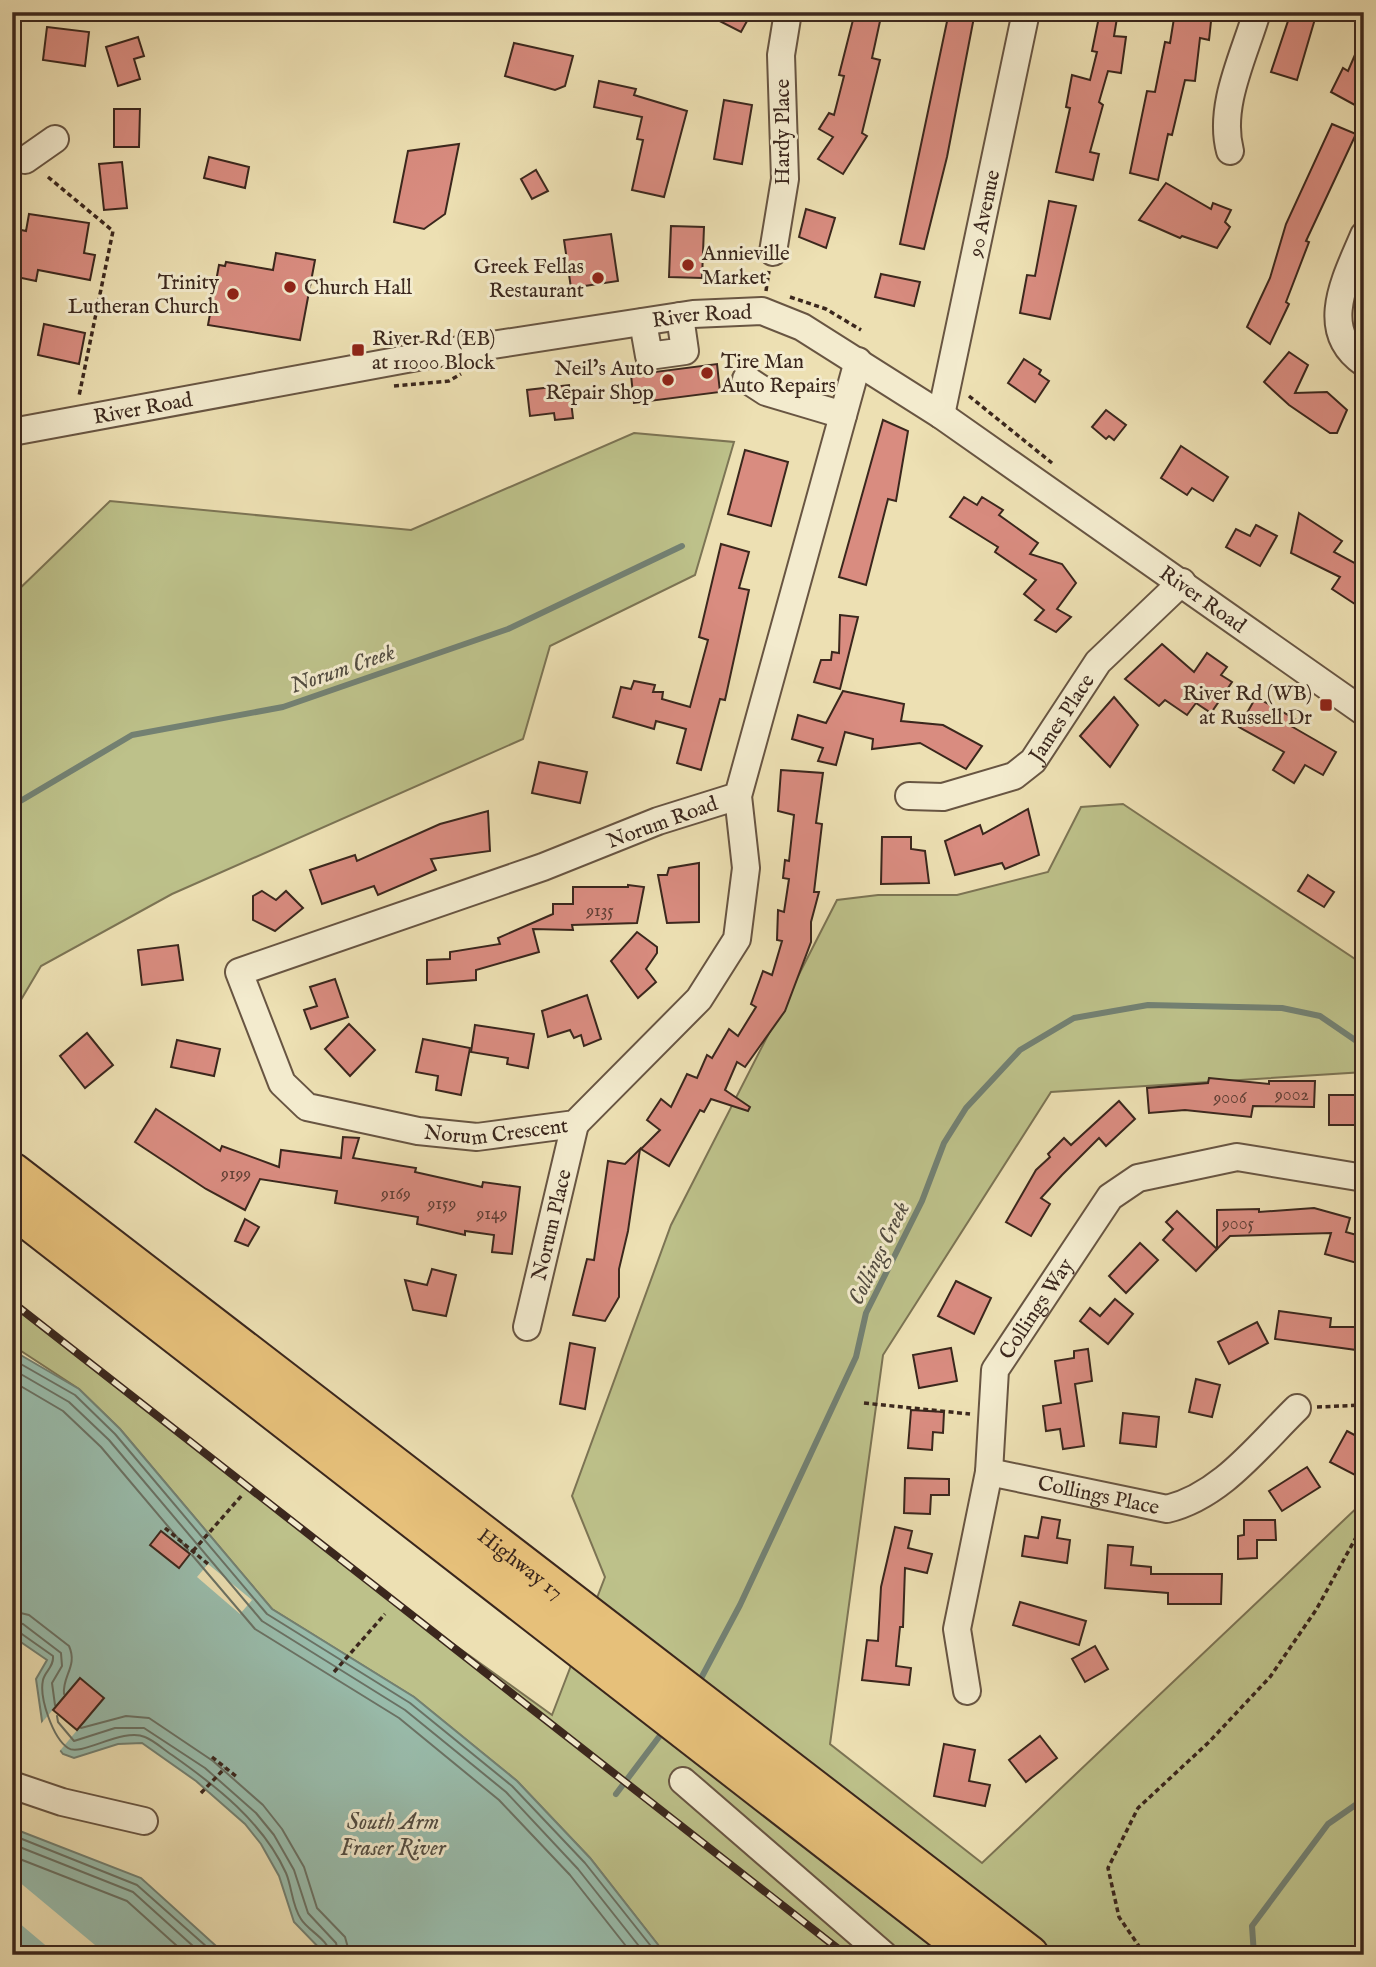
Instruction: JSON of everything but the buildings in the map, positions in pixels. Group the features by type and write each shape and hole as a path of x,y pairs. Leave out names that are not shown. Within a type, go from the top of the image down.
{"highway":[{"name":"Highway 17","path":"12,1172 622,1660"},
{"name":"Highway 17","path":"12,1207 734,1746 1029,1955"},
{"name":"Highway 17","path":"734,1746 975,1955"}],"street":[{"name":"Hardy Place","path":"773,252 785,179 781,55 788,12"},
{"name":"90 Avenue","path":"941,415 1026,12"},
{"path":"1230,151 1225,131 1227,113 1257,12"},
{"path":"12,158 25,160 55,139"},
{"path":"1364,235 1337,302 1337,321 1343,339 1364,363"},
{"name":"River Road","path":"12,432 433,354 680,316 727,310 762,311 802,327 941,415 1364,712"},
{"name":"Norum Road","path":"239,972 542,867 658,821 738,796 858,361"},
{"path":"746,379 766,392 843,415"},
{"name":"James Place","path":"909,796 943,797 1014,776 1033,761 1098,662 1182,582"},
{"name":"Norum Crescent","path":"239,972 282,1083 307,1107 418,1131 477,1137 575,1124 699,999 737,939 746,868 738,796"},
{"name":"Norum Place","path":"527,1327 575,1124"},
{"name":"Collings Way","path":"967,1691 957,1629 989,1472 990,1416 995,1370 1110,1197 1138,1178 1237,1157 1364,1178"},
{"name":"Collings Place","path":"989,1472 1167,1509 1190,1503 1210,1492 1297,1408"},
{"path":"683,1781 884,1955"},
{"path":"12,1785 62,1802 144,1821"}],"path":[{"path":"48,177 113,231 74,420"},
{"path":"762,311 773,252"},
{"path":"386,386 449,381 468,369"},
{"path":"864,1403 990,1416"},
{"path":"1297,1408 1364,1405"},
{"path":"193,1551 243,1494"},
{"path":"1145,1955 1119,1917 1108,1868 1138,1808 1209,1742 1269,1677 1317,1610 1364,1523"},
{"path":"165,1528 208,1564"},
{"path":"334,1672 385,1614"},
{"path":"212,1757 237,1777"},
{"path":"201,1793 225,1768"}],"green space":[{"path":"634,433 734,442 695,575 550,646 523,739 172,894 41,966 12,1015 12,596 110,501 411,530"},
{"path":"1123,804 1364,965 1364,1072 1051,1092 883,1355 830,1744 982,1863 1364,1501 1364,1955 666,1955 590,1858 517,1781 414,1697 272,1609 120,1429 79,1389 12,1345 12,1306 363,1579 552,1715 605,1577 572,1496 671,1225 837,900 878,895 957,895 1048,872 1081,807"}],"water":[{"name":"South Arm Fraser River","path":"12,1350 79,1389 120,1429 272,1609 414,1697 517,1781 590,1858 666,1955 326,1955 294,1922 279,1876 261,1844 245,1824 196,1781 142,1743 118,1744 74,1758 63,1754 43,1728 36,1679 47,1660 12,1636"},
{"path":"12,1828 141,1878 226,1955 12,1955"}],"pier":[{"path":"208,1564 252,1600 240,1614 197,1577"},
{"path":"80,1678 104,1698 58,1753 39,1726"},
{"path":"12,1876 107,1955 57,1955 12,1917"}],"waterway":[{"name":"Norum Creek","path":"12,806 132,735 283,707 508,629 682,546"},
{"name":"Collings Creek","path":"698,1684 740,1605 856,1357 866,1313 922,1201 944,1143 966,1108 1020,1050 1074,1018 1148,1005 1282,1008 1320,1016 1358,1042"},
{"name":"Collings Creek","path":"616,1794 665,1729"},
{"path":"1254,1955 1252,1926 1328,1824 1364,1799"}],"railway":[{"path":"12,1302 846,1955"}],"place":[{"name":"Annieville Market","path":"688,265"},
{"name":"Greek Fellas Restaurant","path":"598,278"},
{"name":"Church Hall","path":"290,287"},
{"name":"Trinity Lutheran Church","path":"233,294"},
{"name":"River Rd (EB) at 11000 Block","path":"358,350"},
{"name":"Tire Man Auto Repairs","path":"707,373"},
{"name":"Neil's Auto Repair Shop","path":"668,380"},
{"name":"River Rd (WB) at Russell Dr","path":"1326,705"}]}
